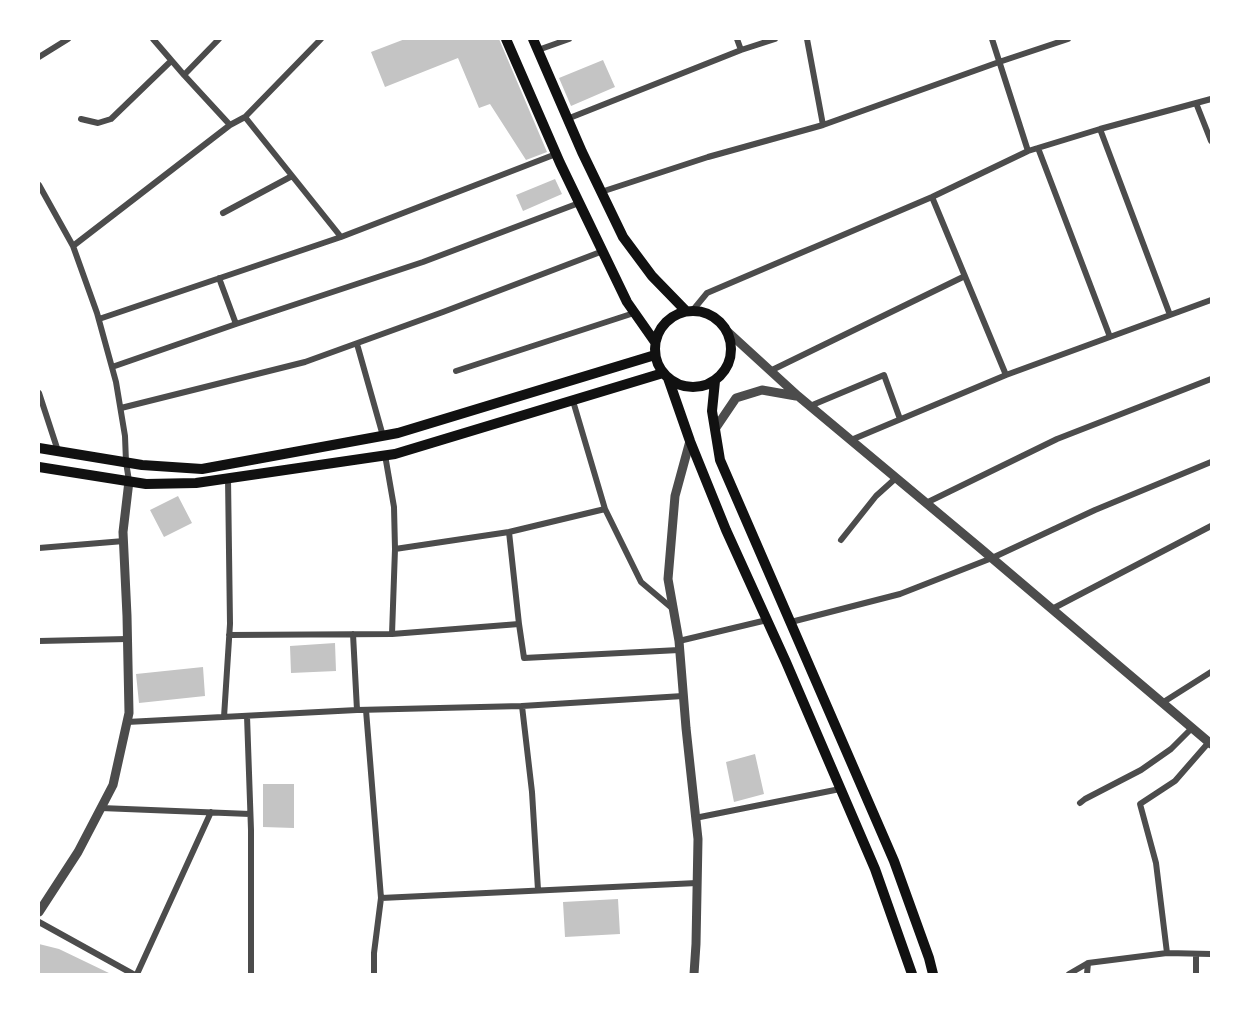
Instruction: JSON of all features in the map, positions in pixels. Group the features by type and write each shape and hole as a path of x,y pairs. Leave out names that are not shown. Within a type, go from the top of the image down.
{"main road":[{"path":"506,39 556,154 627,302 655,342"},
{"path":"533,39 567,119 624,237 652,276 690,310"},
{"path":"39,466 146,484 196,483 385,455 666,376 679,384 691,387 703,386 715,381 723,374 732,353 728,332 713,316 690,310 675,315 666,322 655,342 658,365 666,376 726,530 874,869 912,974"},
{"path":"39,448 142,465 202,469 398,433 655,355"},
{"path":"715,381 712,411 720,460 894,861 933,974"}],"street":[{"path":"39,57 68,39"},
{"path":"153,39 230,124"},
{"path":"184,75 219,39"},
{"path":"73,246 230,124 245,117 321,39"},
{"path":"538,50 568,39"},
{"path":"736,39 741,50"},
{"path":"567,119 741,50 775,39"},
{"path":"807,39 823,125"},
{"path":"992,39 1028,152"},
{"path":"601,192 708,157 823,125 1068,39"},
{"path":"81,119 98,123 111,119 171,61"},
{"path":"690,310 707,293 932,197 1028,152 1100,129 1211,99"},
{"path":"1196,103 1211,141"},
{"path":"245,117 340,237"},
{"path":"1100,129 1170,315"},
{"path":"1038,148 1110,337"},
{"path":"99,319 340,237 556,154"},
{"path":"223,213 292,176"},
{"path":"39,185 73,246 99,319 121,408 129,481 123,532 129,713 127,723 113,785 78,852 39,912"},
{"path":"39,202 45,196"},
{"path":"932,197 1006,375"},
{"path":"112,367 423,262 579,203"},
{"path":"121,408 305,362 603,251"},
{"path":"770,371 965,276"},
{"path":"219,278 236,324"},
{"path":"851,440 1006,375 1211,300"},
{"path":"456,371 634,313"},
{"path":"728,332 798,396 1210,743 1175,781 1140,804 1156,864 1167,953"},
{"path":"357,344 383,436"},
{"path":"810,406 885,375 900,419"},
{"path":"926,503 1057,439 1211,380"},
{"path":"715,429 736,398 762,390 798,396"},
{"path":"39,393 58,451"},
{"path":"573,401 605,508 641,582 674,609"},
{"path":"690,441 675,496 668,579 679,645 698,839 694,974"},
{"path":"385,455 394,507 392,634"},
{"path":"791,622 900,594 992,558 1095,510 1211,462"},
{"path":"224,717 229,634 228,478"},
{"path":"841,540 876,496 896,478"},
{"path":"395,549 508,532 605,508"},
{"path":"1052,609 1211,526"},
{"path":"508,532 524,658 679,645 767,620"},
{"path":"39,548 124,541"},
{"path":"229,634 392,634 519,624"},
{"path":"353,634 357,710"},
{"path":"39,641 127,639"},
{"path":"1162,703 1211,672"},
{"path":"127,723 357,710 522,706 683,696"},
{"path":"522,706 532,792 538,890"},
{"path":"366,710 381,898 374,953 374,974"},
{"path":"247,716 251,974"},
{"path":"1080,803 1142,770 1171,749 1192,728"},
{"path":"695,818 840,789"},
{"path":"101,808 250,814"},
{"path":"39,922 135,974 211,812"},
{"path":"381,898 697,883"},
{"path":"1069,974 1088,963 1167,953 1211,954"},
{"path":"1196,954 1196,974"},
{"path":"1087,974 1088,963"}],"building":[{"path":"405,39 499,39 547,152 526,160 490,104 479,108 458,58 385,87 371,52"},
{"path":"603,60 615,87 571,106 559,78"},
{"path":"555,179 562,194 523,211 516,195"},
{"path":"178,496 192,523 164,537 150,510"},
{"path":"335,643 336,671 291,673 290,646"},
{"path":"203,667 205,696 139,703 136,674"},
{"path":"755,754 764,794 734,802 726,762"},
{"path":"263,784 294,784 294,828 263,827"},
{"path":"618,899 620,934 565,937 563,902"},
{"path":"39,944 59,949 111,974 39,974"}]}
